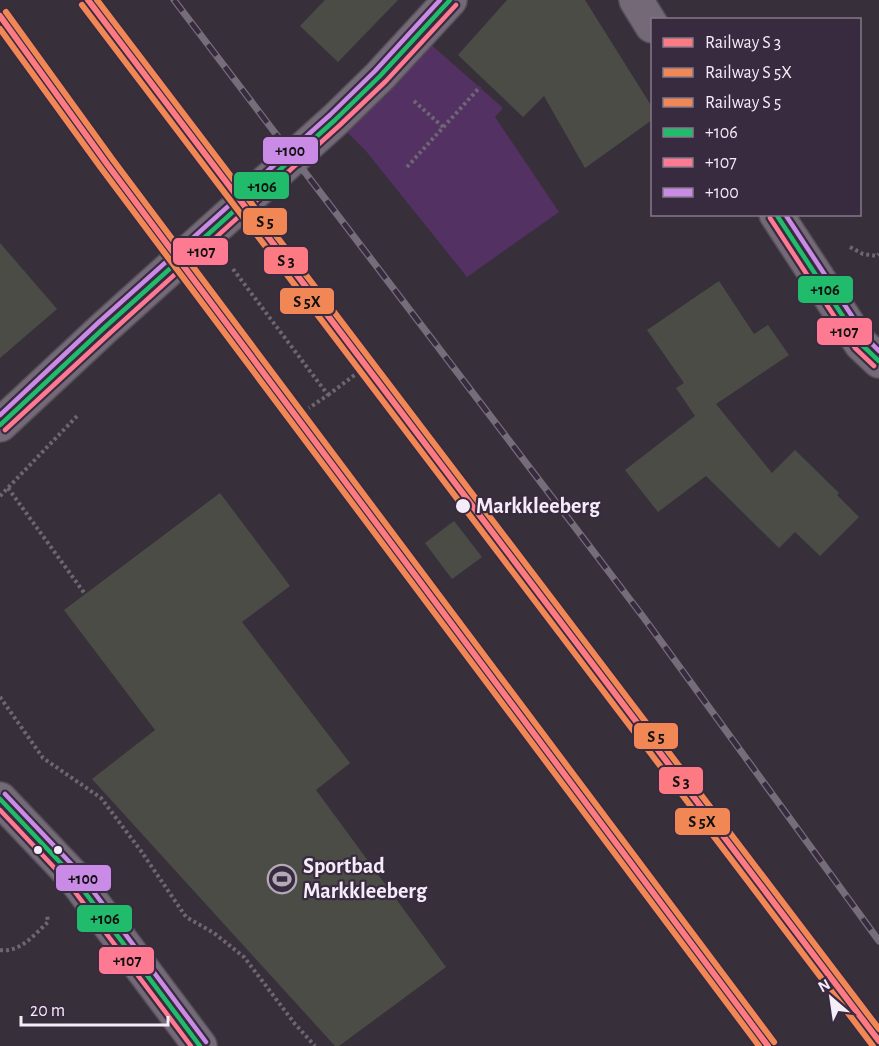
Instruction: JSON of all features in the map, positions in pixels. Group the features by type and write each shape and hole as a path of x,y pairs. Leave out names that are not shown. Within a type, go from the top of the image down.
{"street":[{"path":"0,425 335,120 380,76 450,0"},
{"path":"636,0 651,24"},
{"path":"778,216 873,343"},
{"path":"0,799 72,875 200,1046"}],"path":[{"path":"407,167 480,87"},
{"path":"409,96 443,127"},
{"path":"233,269 328,395"},
{"path":"309,408 356,374"},
{"path":"8,488 85,594"},
{"path":"0,697 43,758 100,798 141,851 186,917 214,933 244,957 295,1024 315,1046"},
{"path":"0,950 22,945 48,922 47,912"}],"shaded area":[{"path":"419,34 503,108 495,117 559,212 467,277 366,151 335,120"}],"building":[{"path":"325,0 398,0 338,62 300,26"},
{"path":"507,0 585,0 651,105 651,121 585,168 544,96 523,117 458,55"},
{"path":"0,243 57,309 0,358"},
{"path":"719,281 754,334 768,325 789,355 716,404 772,473 795,450 839,493 837,495 859,517 820,556 795,532 779,548 706,476 658,512 625,470 695,416 676,388 684,383 647,330"},
{"name":"Sportbad Markkleeberg","path":"220,493 290,586 242,622 350,763 316,790 446,967 339,1046 335,1046 92,779 155,730 64,610"},
{"path":"454,521 482,557 452,579 425,543"}],"railway":[{"path":"174,0 644,618 879,941"}],"transit line":[{"path":"88,0 879,1041"},
{"path":"97,0 879,1029"},
{"name":"+100","path":"0,415 99,322 330,115 375,71 440,0"},
{"name":"+106","path":"0,425 335,120 380,76 450,0"},
{"path":"82,5 873,1046"},
{"name":"+107","path":"5,430 340,125 386,81 456,5"},
{"path":"6,12 113,160 774,1042"},
{"path":"0,16 107,164 768,1046"},
{"path":"0,29 101,168 759,1046"},
{"name":"+106","path":"777,216 861,344 879,361"},
{"name":"+100","path":"786,216 867,339 879,351"},
{"name":"+107","path":"770,218 855,348 874,366"},
{"name":"+100","path":"5,794 78,871 206,1042"},
{"name":"+106","path":"0,799 72,875 200,1046"},
{"name":"+107","path":"0,810 66,880 191,1046"}],"place":[{"name":"Markkleeberg","path":"463,506"},
{"name":"Sportbad Markkleeberg","path":"282,879"}]}
